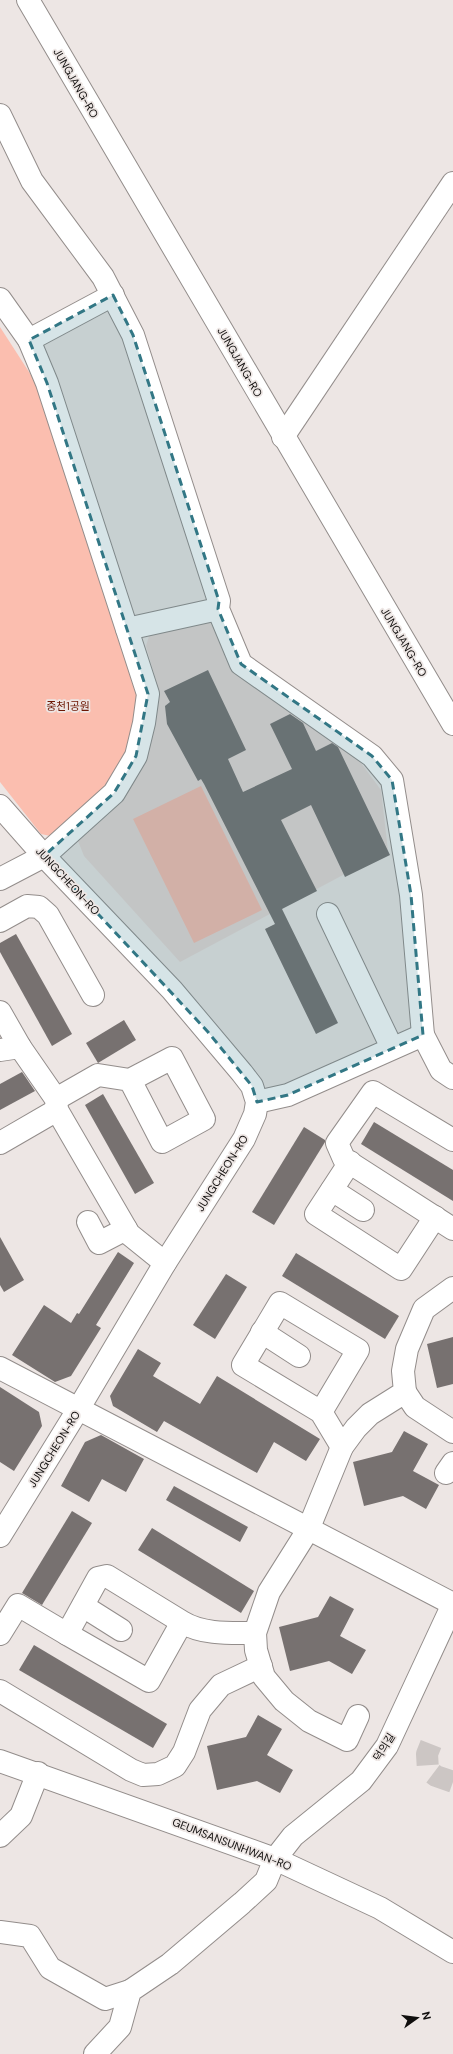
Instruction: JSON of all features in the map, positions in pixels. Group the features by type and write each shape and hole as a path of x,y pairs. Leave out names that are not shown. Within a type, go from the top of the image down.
{"street":[{"name":"JUNGJANG-RO","path":"28,0 453,724"},
{"path":"0,115 32,181 103,277 134,335 219,601 218,609 241,664 372,756 392,780 411,894 423,1035 441,1070 453,1078"},
{"path":"284,437 453,183"},
{"path":"29,340 113,295"},
{"path":"0,299 29,340 49,390 148,694 144,724 136,756 114,793 44,856 0,879"},
{"path":"127,629 218,609"},
{"name":"JUNGCHEON-RO","path":"0,806 44,856 177,996 249,1082 257,1102 255,1114 244,1139 165,1263 79,1408 0,1536"},
{"path":"0,921 27,906 39,907 48,915 93,994"},
{"path":"328,914 392,1048"},
{"path":"0,1012 10,1049 56,1104 129,1234 165,1263"},
{"path":"257,1102 288,1095 423,1035"},
{"path":"0,1143 98,1075 130,1080"},
{"path":"453,1140 372,1092 337,1143 344,1159 453,1229"},
{"path":"350,1162 316,1214 402,1268 435,1217"},
{"path":"332,1190 363,1210"},
{"path":"88,1222 99,1243 126,1229"},
{"path":"453,1288 424,1309 407,1349 403,1371 405,1392 415,1407 453,1432"},
{"path":"321,1412 358,1350 280,1303 243,1365 321,1412 342,1447"},
{"path":"262,1332 299,1356"},
{"path":"0,1368 79,1408 308,1530 453,1604"},
{"path":"358,1716 347,1740 309,1721 284,1701 264,1677 256,1650 255,1634 269,1592 308,1530 342,1447 356,1428 370,1414 405,1392"},
{"path":"67,1634 98,1578 107,1576 182,1622 213,1632 255,1634"},
{"name":"덕의길","path":"0,1932 30,1936 50,1968 105,1999 130,1991 170,1964 266,1881 275,1859 292,1836 361,1781 387,1746 453,1604"},
{"path":"0,1634 18,1605 148,1681 182,1622"},
{"path":"83,1606 121,1630"},
{"path":"0,1692 131,1770 143,1775 151,1775 158,1774 175,1766 184,1752 200,1710 222,1685 261,1666"},
{"name":"GEUMSANSUNHWAN-RO","path":"0,1761 38,1773 275,1859 380,1908 453,1952"},
{"path":"0,1836 21,1816 38,1773"},
{"path":"95,2054 120,2027 130,1991"}],"highlighted area":[{"path":"113,295 133,335 219,601 218,609 241,664 372,756 392,780 411,895 423,1035 288,1095 257,1102 252,1086 208,1032 44,856 114,793 136,756 148,694 47,383 29,340"}],"shaded area":[{"path":"209,620 236,668 326,731 361,763 381,790 388,851 180,962 84,856 78,841 109,814 139,775 154,726 157,684 146,646 150,633"}],"green space":[{"name":"중천1공원","path":"0,327 40,389 139,701 129,748 98,796 55,837 41,834 0,782"},
{"path":"201,786 262,910 194,943 133,819"}],"building":[{"path":"208,670 246,750 228,759 243,792 292,769 270,724 290,714 303,723 316,751 332,743 338,747 390,855 345,877 311,805 281,820 317,891 282,909 338,1023 316,1034 265,929 275,924 204,784 201,779 198,781 167,724 165,706 170,702 164,691"},
{"path":"16,934 72,1034 52,1046 0,952 0,943"},
{"path":"124,1020 136,1040 98,1063 86,1043"},
{"path":"22,1072 35,1091 0,1110 0,1084"},
{"path":"103,1094 154,1183 135,1194 85,1105"},
{"path":"374,1122 453,1170 453,1201 361,1144"},
{"path":"304,1127 325,1140 325,1142 274,1225 252,1212"},
{"path":"0,1237 24,1280 4,1292 0,1285"},
{"path":"118,1252 134,1263 96,1325 101,1328 71,1376 55,1382 12,1355 44,1305 71,1323 77,1313 79,1314"},
{"path":"296,1253 399,1316 385,1339 282,1276"},
{"path":"226,1274 247,1287 215,1339 193,1325"},
{"path":"453,1337 453,1384 437,1388 427,1344"},
{"path":"138,1349 161,1363 153,1376 200,1404 217,1376 320,1439 306,1461 274,1442 257,1473 164,1421 157,1432 113,1406 110,1396"},
{"path":"0,1387 39,1412 42,1426 14,1471 0,1462"},
{"path":"404,1431 428,1444 413,1471 439,1485 426,1509 403,1496 364,1506 353,1462 392,1452"},
{"path":"101,1435 144,1459 126,1492 102,1479 89,1502 61,1486 85,1442"},
{"path":"174,1486 248,1527 240,1542 166,1500"},
{"path":"72,1511 92,1523 42,1605 22,1593"},
{"path":"152,1528 254,1591 241,1613 138,1550"},
{"path":"330,1596 354,1609 340,1636 366,1650 352,1674 329,1661 290,1671 279,1627 318,1617"},
{"path":"34,1645 167,1724 153,1748 19,1670"},
{"path":"258,1715 282,1729 267,1755 293,1770 280,1793 257,1781 217,1790 207,1746 246,1737"}],"tunnel":[{"path":"431,1744 427,1754 428,1770 436,1776 453,1782"}]}
